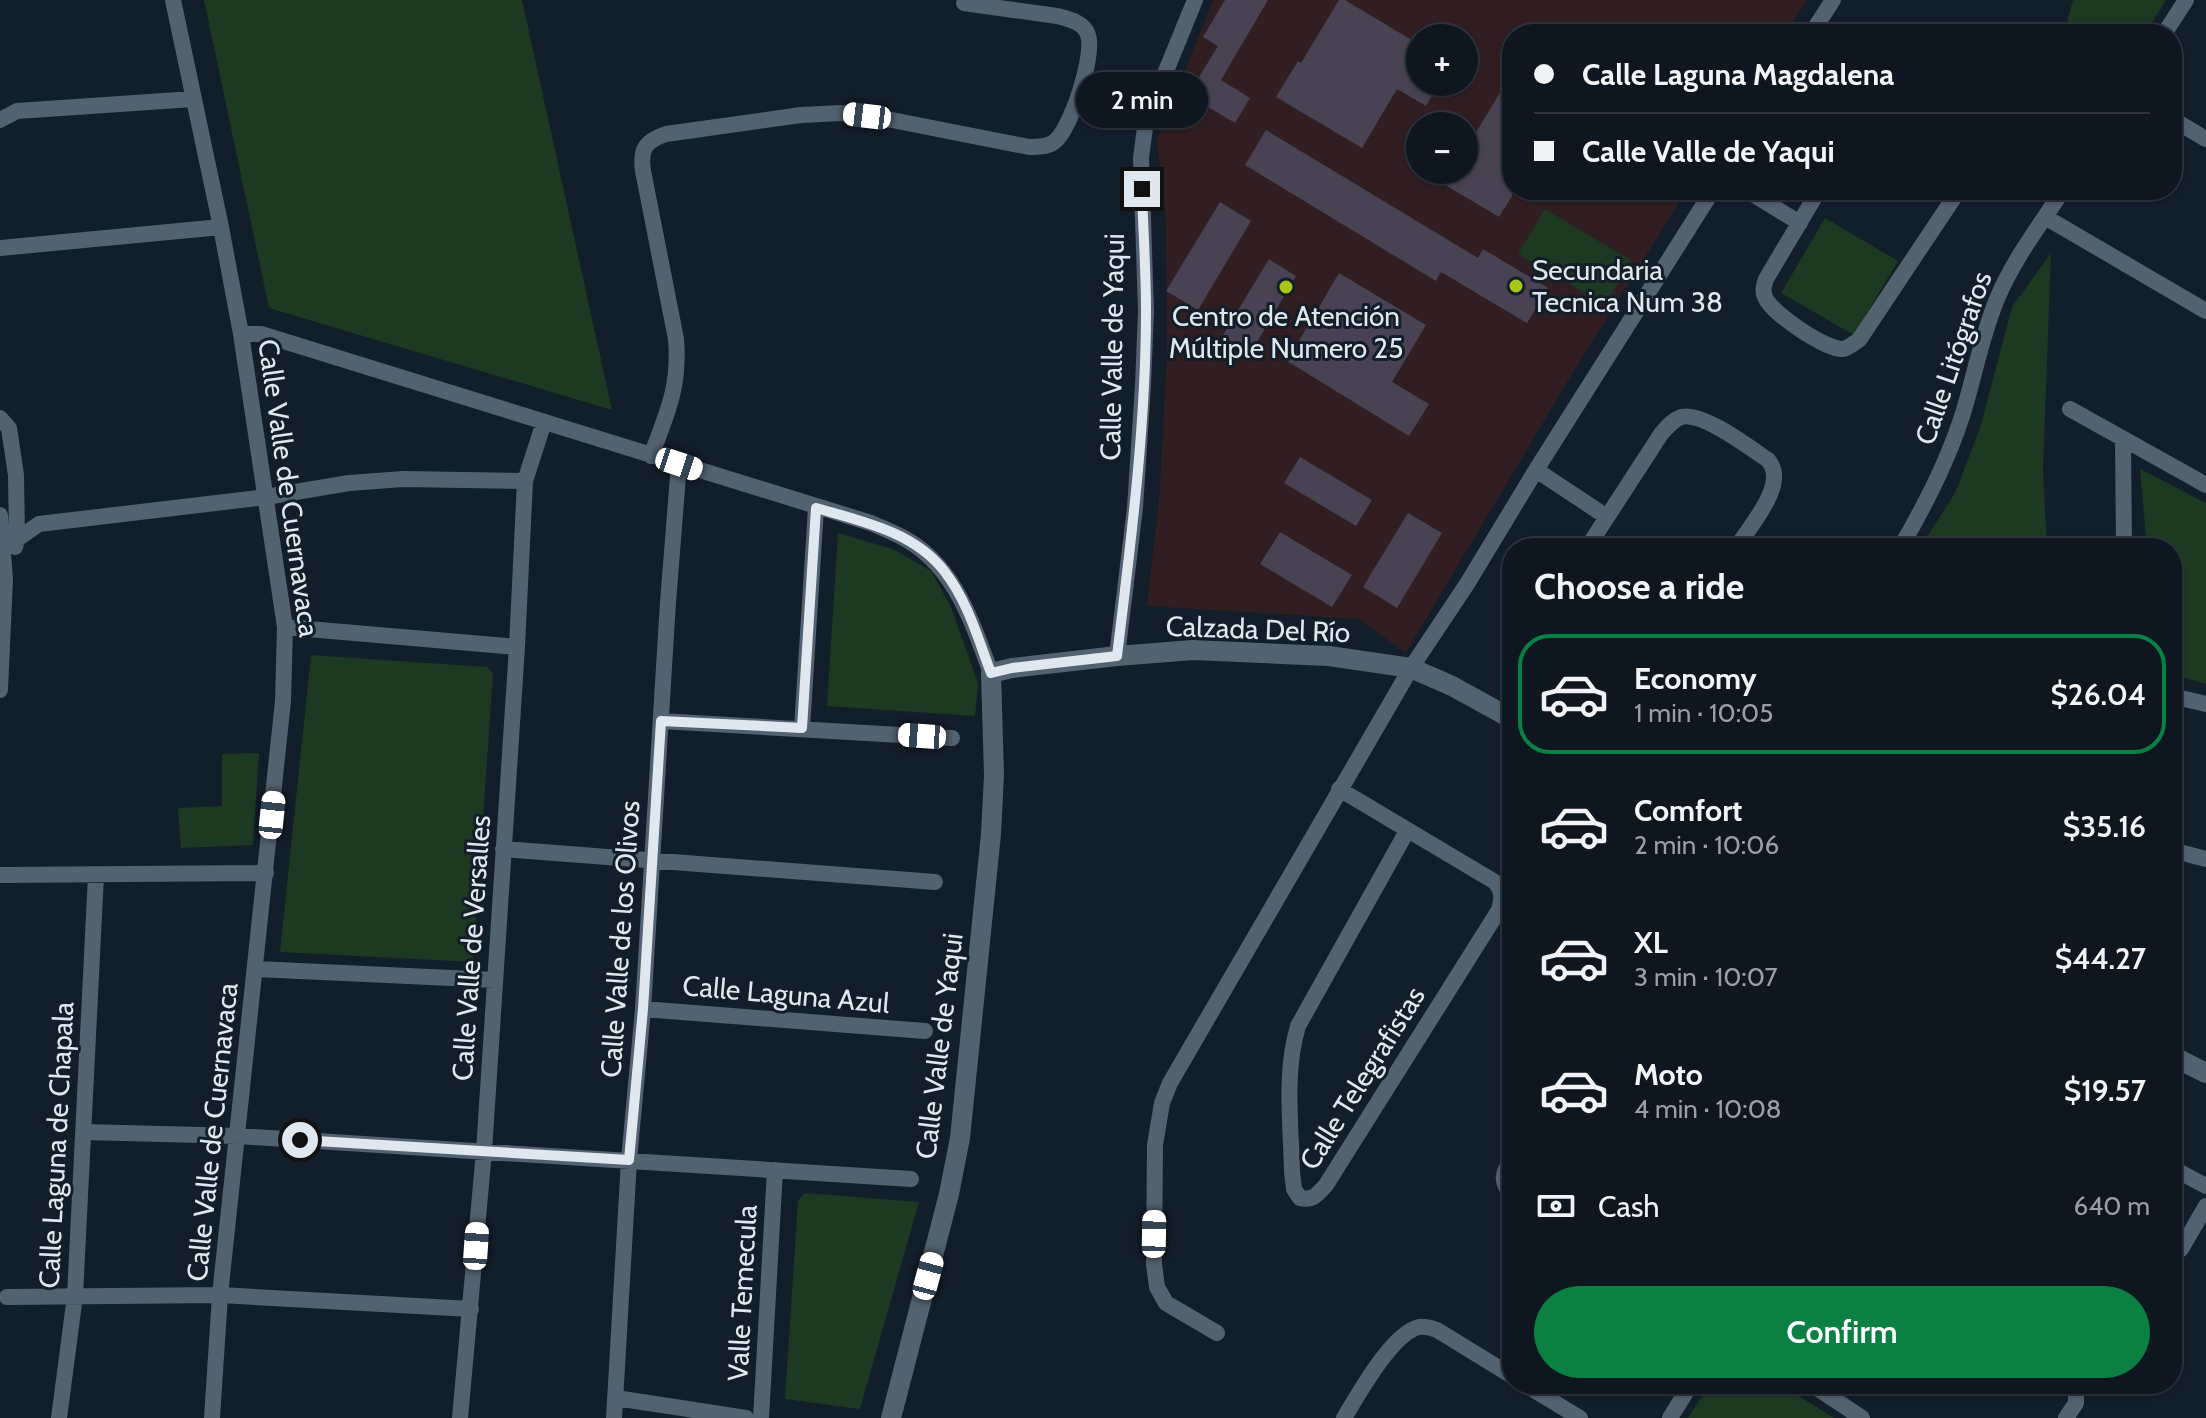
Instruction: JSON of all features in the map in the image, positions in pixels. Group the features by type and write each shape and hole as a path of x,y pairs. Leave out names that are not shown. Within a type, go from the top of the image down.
{"street":[{"name":"Calle Valle de Cuernavaca","path":"173,0 241,334 285,627 283,701 220,1295 212,1418"},
{"name":"Calle Valle de Yaqui","path":"1117,656 1135,508 1143,385 1146,311 1141,158 1146,120 1195,0"},
{"path":"1817,24 1833,0"},
{"path":"2170,24 2186,0"},
{"path":"651,456 672,400 678,365 676,339 641,158 645,147 652,139 666,134 801,115 841,113 1029,147 1042,147 1054,142 1063,132 1083,81 1089,46 1089,35 1084,27 1057,16 964,3"},
{"path":"0,120 17,111 193,99"},
{"path":"2182,125 2206,139"},
{"path":"1217,1333 1166,1303 1157,1287 1154,1264 1155,1145 1162,1103 1170,1083 1411,668 1467,584 1707,200"},
{"path":"1762,200 1800,223"},
{"path":"1813,200 1766,279 1763,290 1765,300 1773,310 1803,331 1832,347 1843,349 1859,340 1952,200"},
{"name":"Calle Litógrafos","path":"1906,538 1929,499 1949,454 1996,300 2010,271 2056,200"},
{"path":"2045,217 2206,311"},
{"path":"0,248 221,227"},
{"path":"241,334 261,334 871,523 902,537 945,571 959,594 991,673"},
{"path":"2070,409 2206,485"},
{"path":"1593,538 1661,434 1684,416 1698,417 1775,467 1773,490 1742,538"},
{"path":"0,418 9,428 16,475 17,539 5,579"},
{"name":"Calle Valle de Versalles","path":"460,1418 484,1151 525,481 544,422"},
{"path":"2123,441 2124,538"},
{"name":"Calle Valle de los Olivos","path":"614,1418 629,1160 643,1009 679,464"},
{"path":"1536,470 1607,517"},
{"path":"1,551 39,524 266,497 349,483 403,479 525,481"},
{"path":"802,728 816,508"},
{"path":"0,515 5,579 0,690"},
{"path":"285,627 517,647"},
{"name":"Calzada Del Río","path":"991,673 1117,656 1193,650 1329,656 1411,668 1502,714"},
{"name":"Calle Valle de Yaqui","path":"891,1418 949,1194 960,1138 991,834 994,775 991,673"},
{"path":"2182,698 2206,704"},
{"path":"661,721 952,738"},
{"name":"Calle Telegrafistas","path":"1339,789 1495,882 1500,887 1501,902 1499,910 1326,1185 1317,1196 1307,1200 1300,1198 1294,1189 1292,1172 1289,1069 1292,1047 1298,1026 1407,831"},
{"path":"503,849 935,882"},
{"path":"2182,853 2206,859"},
{"path":"0,875 266,873"},
{"name":"Calle Laguna de Chapala","path":"59,1418 75,1296 96,875"},
{"path":"256,969 495,980"},
{"name":"Calle Laguna Azul","path":"643,1009 925,1031"},
{"path":"2182,1061 2206,1073"},
{"path":"84,1132 238,1136 911,1179"},
{"name":"Valle Temecula","path":"761,1418 775,1170"},
{"path":"2182,1173 2206,1186"},
{"path":"2182,1247 2206,1206"},
{"path":"7,1297 220,1295 471,1309"},
{"path":"1344,1418 1368,1378 1399,1338 1417,1327 1437,1330 1502,1370"},
{"path":"1540,1394 1580,1418"},
{"path":"1670,1418 1685,1394"},
{"path":"1826,1394 1862,1418"},
{"path":"2066,1418 2076,1403 2077,1394"},
{"path":"616,1398 746,1418"}],"shaded area":[{"path":"1213,0 1807,0 1792,24 1502,24 1502,200 1681,200 1567,382 1406,653 1358,619 1147,606 1159,501 1167,355 1166,219 1157,140"}],"green space":[{"path":"204,0 522,0 612,410 269,308"},
{"path":"2073,0 2166,0 2151,24 2067,24"},
{"path":"1545,209 1632,261 1605,305 1518,254"},
{"path":"1825,218 1898,261 1854,335 1781,293"},
{"path":"2051,253 2043,469 2046,538 1926,538 1955,493 1980,428 2012,307"},
{"path":"2140,469 2206,503 2206,684 2182,677 2182,538 2146,538"},
{"path":"838,533 893,549 931,571 951,607 978,683 975,716 827,706"},
{"path":"311,655 487,667 493,674 473,962 280,952"},
{"path":"259,753 253,845 181,848 178,808 222,806 222,754"},
{"path":"805,1193 919,1202 860,1409 785,1399 798,1201"},
{"path":"1704,1394 1795,1394 1834,1418 1688,1418"}],"building":[{"path":"1225,0 1268,0 1221,80 1250,98 1235,123 1188,95 1218,46 1203,37"},
{"path":"1339,0 1345,0 1406,37 1406,94 1397,89 1362,148 1276,97 1298,61 1301,63"},
{"path":"1501,91 1502,200 1510,200 1499,217 1444,184 1478,184 1478,129"},
{"path":"1409,96 1432,96 1426,106"},
{"path":"1266,130 1478,258 1483,249 1548,288 1527,323 1441,272 1436,281 1245,165"},
{"path":"1220,202 1251,221 1198,310 1166,291"},
{"path":"1269,259 1296,276 1248,357 1220,340"},
{"path":"1339,273 1426,325 1392,382 1429,404 1409,436 1287,361"},
{"path":"1300,457 1372,500 1356,526 1284,483"},
{"path":"1408,513 1442,533 1397,608 1363,587"},
{"path":"1280,532 1352,575 1332,607 1260,564"}],"place":[{"name":"Secundaria Tecnica Num 38","path":"1516,286"},
{"name":"Centro de Atención Múltiple Numero 25","path":"1286,287"}],"route":[{"path":"300,1140 629,1160 643,1009 661,721 802,728 816,508 871,523 902,537 945,571 973,624 991,673 1117,656 1135,508 1143,385 1146,311 1142,189"}]}
